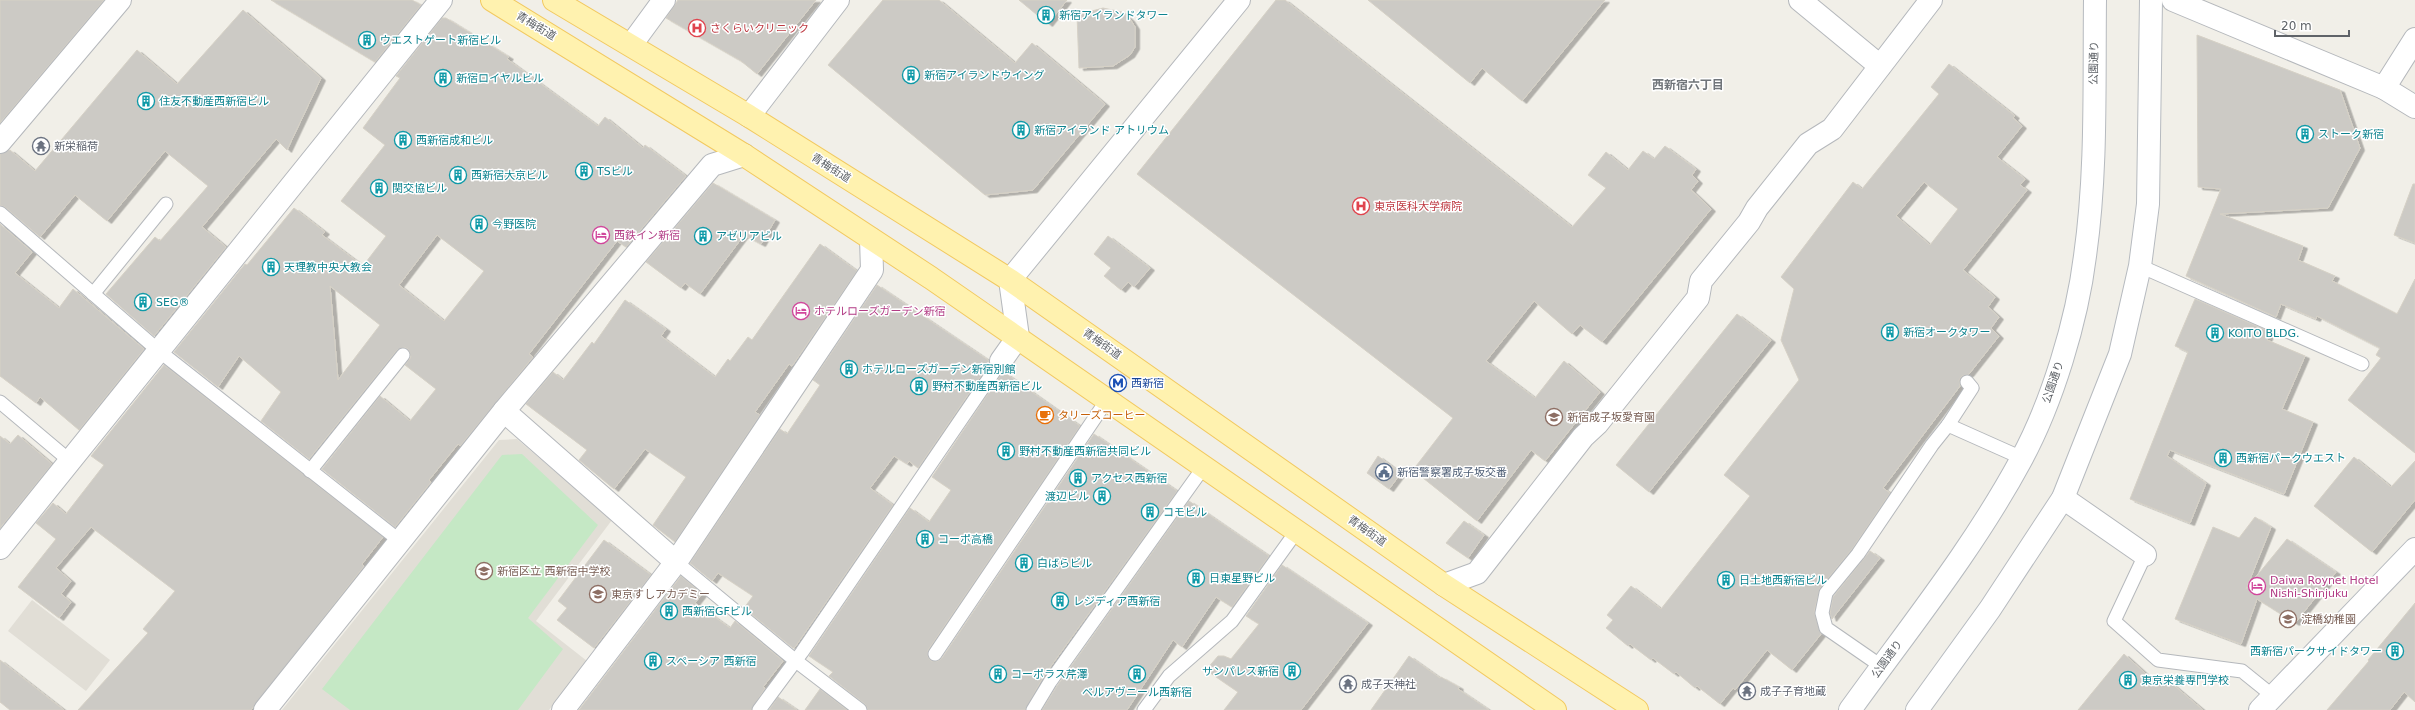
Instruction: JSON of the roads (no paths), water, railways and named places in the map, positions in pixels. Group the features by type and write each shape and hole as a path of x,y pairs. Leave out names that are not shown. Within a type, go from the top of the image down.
{"main road":[{"name":"青梅街道","path":"492,0 744,155 1018,337 1203,468 1555,710"},
{"name":"青梅街道","path":"554,0 749,116 1010,280 1444,585 1637,710"}],"street":[{"path":"0,142 120,0"},
{"path":"0,548 441,0"},
{"path":"631,45 664,0"},
{"path":"749,116 838,0"},
{"path":"1001,361 1018,337 1010,280 1239,0"},
{"path":"1800,0 1880,66"},
{"path":"1444,585 1477,573 1583,437 1597,424 1698,298 1701,281 1750,222 1757,208 1808,144 1832,129 1931,0"},
{"name":"公園通り","path":"1850,710 1978,533 2022,458 2050,393 2074,315 2085,258 2092,199 2095,0"},
{"path":"1917,710 1990,609 2062,498 2120,354 2140,266 2148,204 2151,0"},
{"path":"2173,0 2384,88 2415,107"},
{"path":"2384,88 2415,39"},
{"path":"265,710 504,411 712,165 744,155"},
{"path":"563,710 676,562 872,270 871,239"},
{"path":"504,411 676,562"},
{"path":"2062,498 2145,555"},
{"path":"2266,703 2415,549"}],"lane":[{"path":"93,294 166,204"},
{"path":"0,213 159,351 400,541"},
{"path":"2140,266 2362,364"},
{"path":"310,471 403,356"},
{"path":"759,710 796,662 1001,361"},
{"path":"1881,666 1826,628 1822,613 1826,593 1858,554 1932,445 1948,425 1972,388 1967,382"},
{"path":"935,654 1108,400"},
{"path":"0,402 70,461"},
{"path":"1948,425 2022,458"},
{"path":"1033,710 1050,682 1203,468"},
{"path":"1144,710 1169,676 1232,621 1296,532"},
{"path":"2145,555 2114,621 2158,660 2242,671 2266,703"},
{"path":"676,562 796,662 860,710"}],"place":[{"name":"新宿アイランドタワー","path":"1046,15"},
{"name":"さくらいクリニック","path":"697,28"},
{"name":"ウエストゲート新宿ビル","path":"367,40"},
{"name":"新宿アイランドウイング","path":"911,75"},
{"name":"新宿ロイヤルビル","path":"443,78"},
{"name":"住友不動産西新宿ビル","path":"146,101"},
{"name":"新宿アイランド アトリウム","path":"1021,130"},
{"name":"ストーク新宿","path":"2305,134"},
{"name":"西新宿成和ビル","path":"403,140"},
{"name":"新栄稲荷","path":"41,146"},
{"name":"TSビル","path":"584,171"},
{"name":"西新宿大京ビル","path":"458,175"},
{"name":"関交協ビル","path":"379,188"},
{"name":"東京医科大学病院","path":"1361,206"},
{"name":"今野医院","path":"479,224"},
{"name":"西鉄イン新宿","path":"601,235"},
{"name":"アゼリアビル","path":"703,236"},
{"name":"天理教中央大教会","path":"271,267"},
{"name":"SEG®","path":"143,302"},
{"name":"ホテルローズガーデン新宿","path":"801,311"},
{"name":"新宿オークタワー","path":"1890,332"},
{"name":"KOITO BLDG.","path":"2215,333"},
{"name":"ホテルローズガーデン新宿別館","path":"849,369"},
{"name":"西新宿","path":"1118,383"},
{"name":"野村不動産西新宿ビル","path":"919,386"},
{"name":"タリーズコーヒー","path":"1045,415"},
{"name":"新宿成子坂愛育園","path":"1554,417"},
{"name":"野村不動産西新宿共同ビル","path":"1006,451"},
{"name":"西新宿パークウエスト","path":"2223,458"},
{"name":"新宿警察署成子坂交番","path":"1384,472"},
{"name":"アクセス西新宿","path":"1078,478"},
{"name":"渡辺ビル","path":"1102,496"},
{"name":"コモビル","path":"1150,512"},
{"name":"コーポ高橋","path":"925,539"},
{"name":"白ばらビル","path":"1024,563"},
{"name":"新宿区立 西新宿中学校","path":"484,571"},
{"name":"日東星野ビル","path":"1196,578"},
{"name":"日土地西新宿ビル","path":"1726,580"},
{"name":"Daiwa Roynet Hotel Nishi-Shinjuku","path":"2257,586"},
{"name":"東京すしアカデミー","path":"598,594"},
{"name":"レジディア西新宿","path":"1060,601"},
{"name":"西新宿GFビル","path":"669,611"},
{"name":"淀橋幼稚園","path":"2288,619"},
{"name":"西新宿パークサイドタワー","path":"2395,651"},
{"name":"スペーシア 西新宿","path":"653,661"},
{"name":"サンパレス新宿","path":"1292,671"},
{"name":"コーポラス芹澤","path":"998,674"},
{"name":"ベルアヴニール西新宿","path":"1137,674"},
{"name":"東京栄養専門学校","path":"2128,680"},
{"name":"成子天神社","path":"1348,684"},
{"name":"成子子育地蔵","path":"1747,691"}],"district":[{"name":"西新宿六丁目","path":"1688,85"}]}
